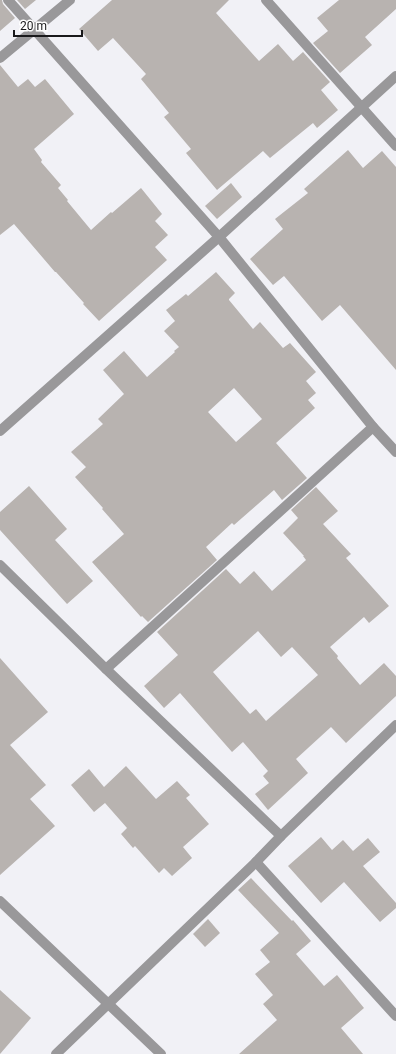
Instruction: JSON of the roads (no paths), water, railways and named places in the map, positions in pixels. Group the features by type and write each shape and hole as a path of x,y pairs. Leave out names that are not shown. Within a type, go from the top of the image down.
{"street":[{"path":"8,0 219,238 373,427 396,452"},
{"path":"0,58 70,0"},
{"path":"266,0 396,146"},
{"path":"0,431 219,238 396,76"},
{"path":"106,669 373,427"},
{"path":"0,565 106,669 281,836"},
{"path":"56,1054 396,725"},
{"path":"256,862 396,1016"},
{"path":"0,901 161,1054"}]}
